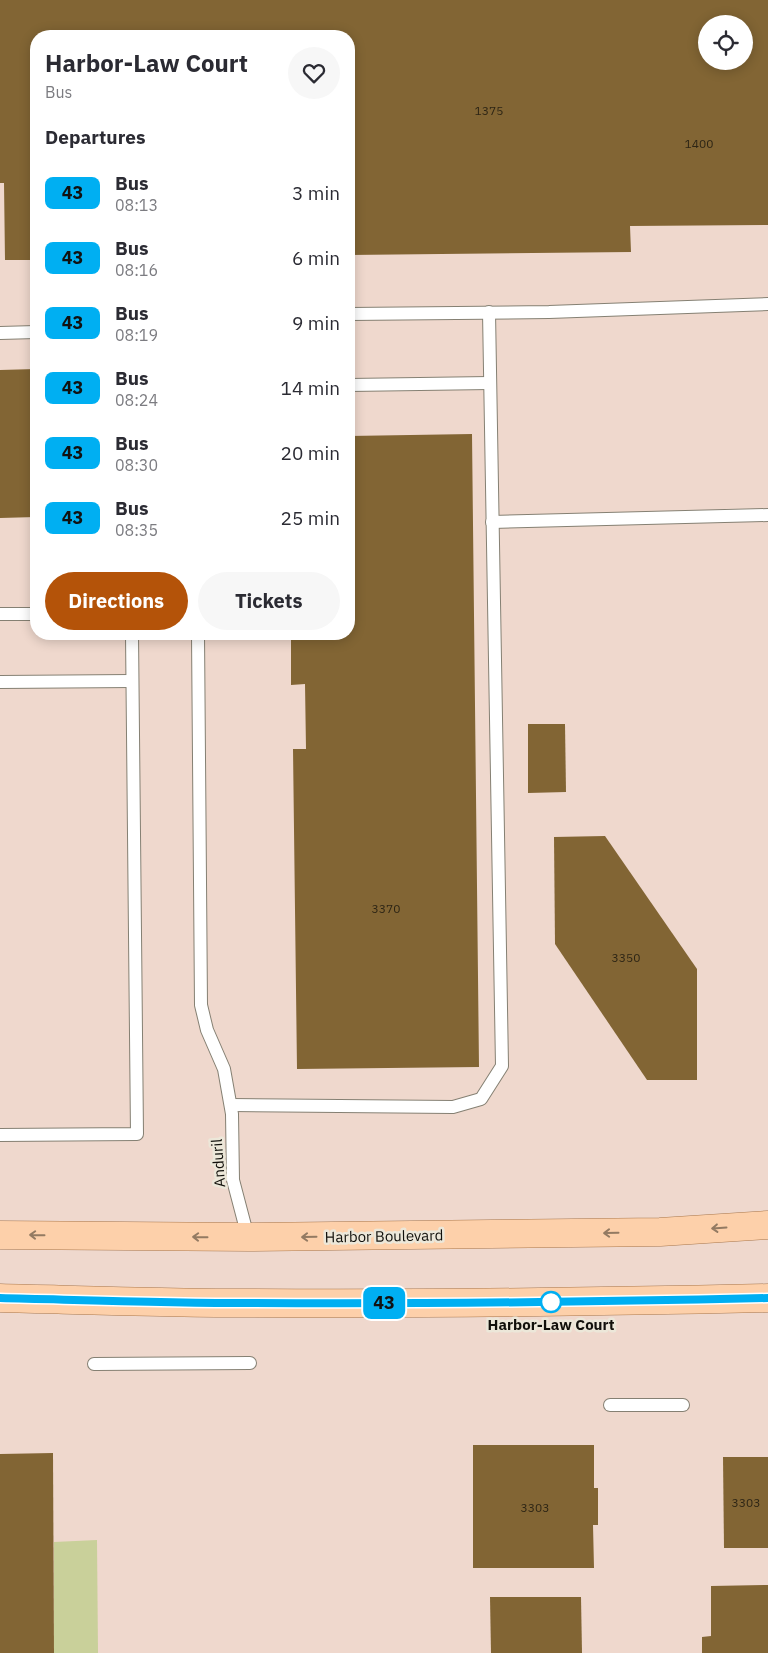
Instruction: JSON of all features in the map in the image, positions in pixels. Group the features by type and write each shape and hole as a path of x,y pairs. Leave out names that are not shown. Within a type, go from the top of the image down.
{"main road":[{"name":"Harbor Boulevard","path":"0,1235 248,1237 660,1232 768,1225"},
{"path":"0,1298 249,1303 618,1301 768,1298"}],"lane":[{"path":"355,314 768,304"},
{"path":"232,1110 453,1107 481,1099 502,1066 488,312"},
{"path":"0,333 30,332"},
{"path":"355,385 490,383"},
{"path":"492,522 768,515"},
{"path":"0,614 30,614"},
{"path":"0,1135 137,1134 132,640"},
{"name":"Anduril","path":"198,640 201,1005 207,1030 224,1069 232,1110 233,1180 248,1237"},
{"path":"0,682 132,681"},
{"path":"94,1364 250,1363"},
{"path":"610,1405 683,1405"}],"shaded area":[{"path":"0,0 768,0 768,1653 0,1653"}],"green space":[{"path":"97,1540 98,1653 54,1653 54,1542"}],"building":[{"path":"0,0 768,0 768,225 630,226 631,252 355,255 355,30 30,30 30,260 5,260 4,183 0,183"},
{"path":"30,369 30,517 0,518 0,370"},
{"path":"472,434 479,1067 297,1069 293,749 306,749 305,684 291,685 291,640 355,640 355,436"},
{"path":"528,724 565,724 566,792 528,793"},
{"path":"605,836 697,969 697,1080 647,1080 555,944 554,837"},
{"path":"473,1445 594,1445 594,1488 598,1488 598,1525 593,1525 594,1568 473,1568"},
{"path":"53,1453 54,1653 0,1653 0,1454"},
{"path":"723,1457 768,1457 768,1548 724,1548"},
{"path":"768,1585 768,1653 702,1653 702,1637 711,1636 711,1586"},
{"path":"490,1597 581,1597 582,1653 491,1653"}],"bus line":[{"name":"43","path":"0,1298 249,1303 609,1302 768,1298"}],"place":[{"name":"Harbor-Law Court","path":"551,1302"}]}
